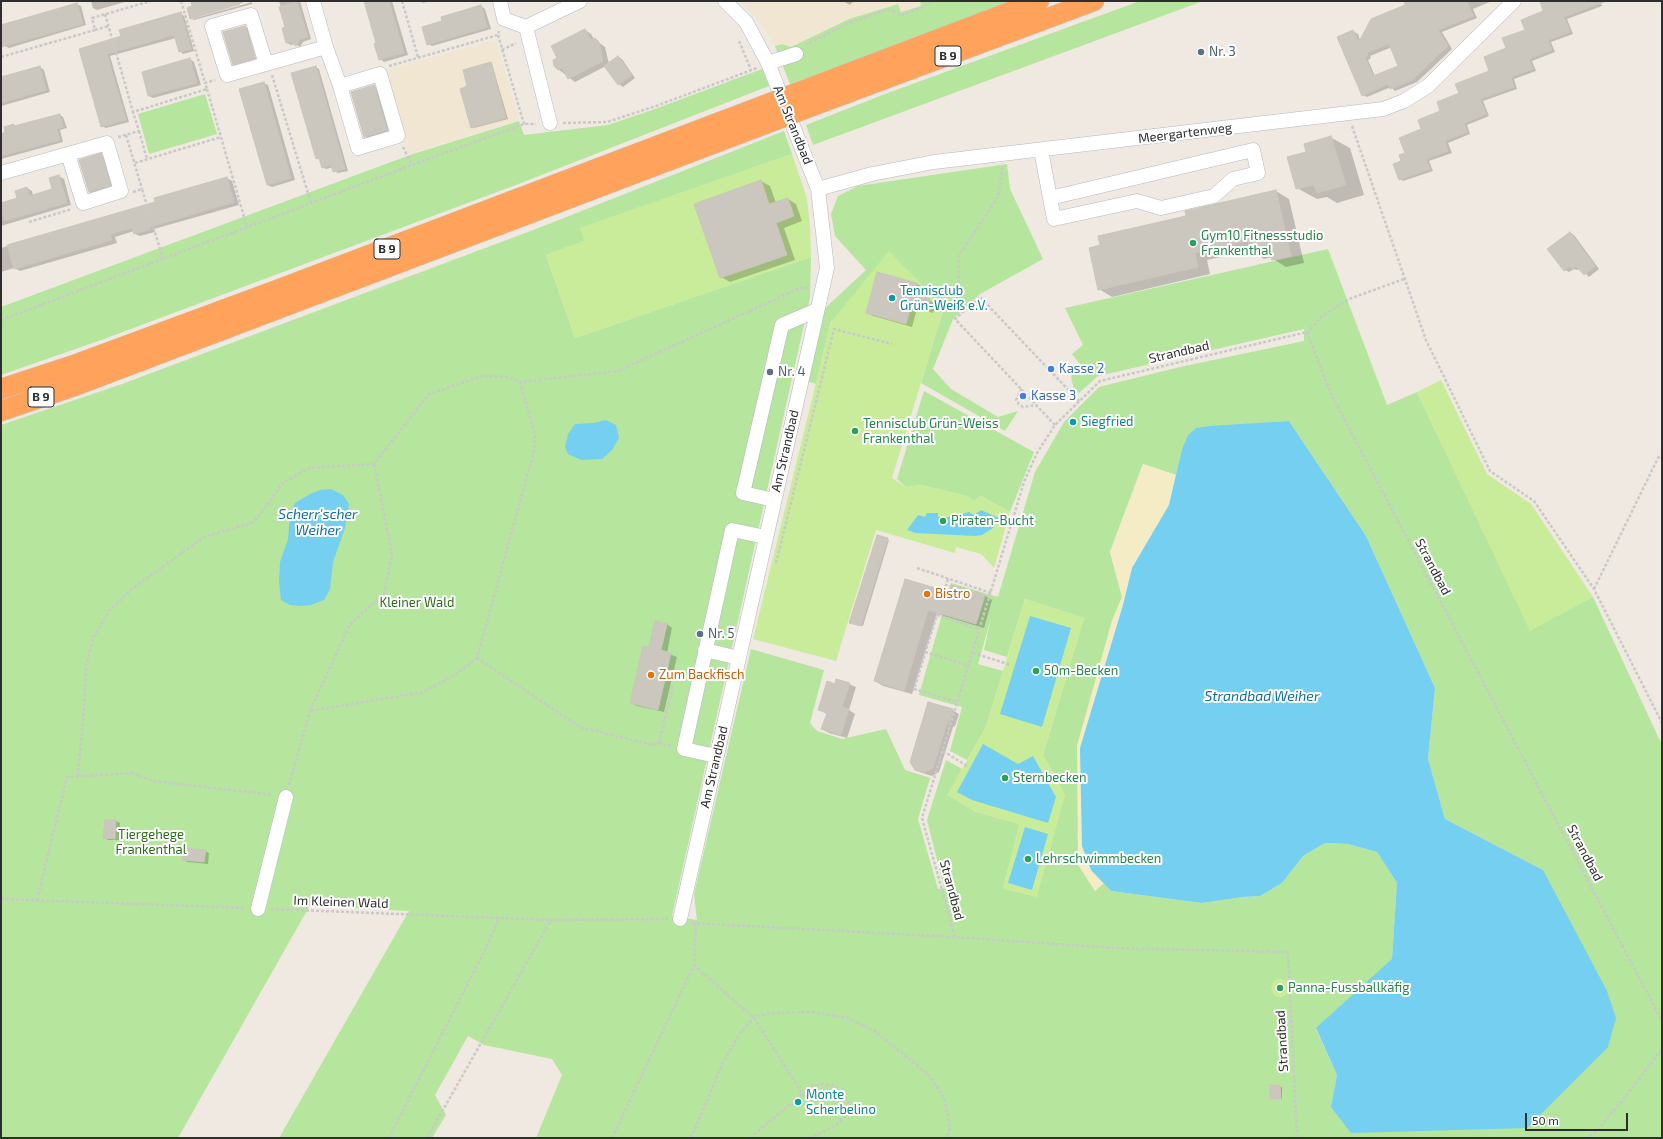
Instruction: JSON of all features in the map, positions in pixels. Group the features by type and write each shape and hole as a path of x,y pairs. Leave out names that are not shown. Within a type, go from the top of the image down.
{"highway":[{"name":"B 9","path":"1,411 80,384 799,101 1039,1"},
{"name":"B 9","path":"799,101 1094,1"},
{"name":"B 9","path":"1,389 74,365 773,111"}],"street":[{"path":"312,1 340,86 358,148 398,136 380,74 340,86"},
{"path":"500,1 504,19 526,27 580,1"},
{"name":"Am Strandbad","path":"680,919 827,268 818,189 768,63 746,22 725,1"},
{"name":"Meergartenweg","path":"818,189 872,174 927,164 1383,109 1404,101 1428,86 1514,1"},
{"path":"267,63 251,15 212,26 227,75 326,47"},
{"path":"526,27 550,123"},
{"path":"768,63 796,54"},
{"path":"1,173 68,154 107,143 121,191 83,203 68,154"},
{"path":"1041,150 1050,198 1054,219 1137,201 1161,208 1214,196 1233,179 1258,173 1253,150 1050,198"},
{"path":"774,500 743,493 782,324 817,310"},
{"path":"716,756 684,749 732,530 766,537"},
{"path":"705,650 739,658"},
{"path":"258,909 286,797"}],"path":[{"path":"95,30 92,18 151,1"},
{"path":"181,1 247,227"},
{"path":"402,1 418,58"},
{"path":"796,54 801,46 849,23 888,10 901,15 923,7 933,1"},
{"path":"105,14 147,159"},
{"path":"504,19 498,35 524,124"},
{"path":"1,57 109,26"},
{"path":"380,74 387,67 498,35"},
{"path":"267,63 311,203"},
{"path":"1,320 524,124 607,122 656,106 751,70"},
{"path":"205,83 227,75"},
{"path":"133,112 206,89"},
{"path":"1348,114 1426,340 1490,471 1534,501 1594,589 1662,722"},
{"path":"107,143 114,139 138,131"},
{"path":"126,135 164,259"},
{"path":"398,136 412,165"},
{"path":"134,163 221,137"},
{"path":"958,298 959,255 998,197 1003,166 1002,154"},
{"path":"121,191 129,193 142,189"},
{"path":"29,222 76,208 83,203"},
{"path":"1307,333 1322,316 1349,299 1404,279"},
{"path":"78,776 86,666 93,638 109,611 132,589 204,537 254,522 284,482 309,468 374,464 429,394 482,376 508,377 520,382 618,371 800,288 823,286"},
{"path":"1056,425 956,319 980,297 1079,401"},
{"path":"775,568 834,329 892,344"},
{"name":"Strandbad","path":"1297,1138 1288,952 1114,948 955,936 922,818 1024,482 1037,453 1056,425 1100,381 1307,333 1331,394 1662,1021"},
{"path":"310,711 423,692 455,675 477,658 534,452 535,435 520,382"},
{"path":"1022,390 1016,400 1019,404 1023,407 1037,405"},
{"path":"1594,589 1659,456 1662,458"},
{"path":"37,900 67,777 133,773 153,781 286,797 310,711 350,624 384,594 392,554 374,464"},
{"path":"917,568 991,593"},
{"path":"948,579 914,689 958,702"},
{"path":"937,615 980,629"},
{"path":"925,652 969,666"},
{"path":"973,653 1011,665"},
{"path":"477,658 580,727 652,745 659,743 684,749"},
{"path":"659,743 673,685"},
{"path":"943,751 967,766"},
{"name":"Im Kleinen Wald","path":"1,899 551,920 680,919 696,924 955,936"},
{"path":"389,1138 484,952 499,918"},
{"path":"428,1138 551,920"},
{"path":"612,1138 694,965 696,924"},
{"path":"694,965 754,1018 802,1093"},
{"path":"691,1138 723,1063 740,1033 754,1018 771,1013 814,1012 848,1018 875,1031 930,1076 944,1098 950,1127 947,1138"},
{"path":"1585,1138 1595,1133 1662,1049"},
{"path":"750,1138 812,1086 824,1084 835,1086 843,1092 848,1102 847,1114 836,1125 810,1138"}],"shaded area":[{"path":"741,1 920,1 921,6 900,12 897,4 848,19 791,47 782,44 775,46 760,22"},
{"path":"496,40 519,120 408,154 385,74 391,69"}],"green space":[{"path":"920,1 1018,1 790,84 775,46 782,44 791,47 849,19 898,4 901,12 921,6"},
{"path":"1140,1 1203,1 813,145 806,125 885,94"},
{"path":"762,69 769,86 521,183 104,339 1,375 1,307 410,155 519,121 524,135 608,125"},
{"path":"205,94 217,134 149,154 138,114"},
{"path":"784,131 792,154 581,228 585,241 546,255 575,338 811,257 810,298 672,916 697,920 694,894 751,649 824,670 810,723 817,731 842,739 886,729 905,770 930,778 918,819 938,889 944,888 927,820 946,760 962,769 948,795 976,812 1020,824 1003,888 1065,795 1043,755 1084,618 1025,599 1007,657 984,650 991,618 978,664 1003,671 986,727 967,760 950,751 962,707 919,695 951,583 998,597 1035,472 1064,422 1099,387 1180,367 1304,341 1304,329 1098,376 1079,393 1074,390 1071,377 1080,364 1072,354 1083,345 1065,308 1328,249 1387,405 1417,392 1530,630 1593,597 1662,745 1662,1138 536,1138 562,1075 552,1059 484,1045 468,1036 435,1095 446,1115 432,1138 279,1138 409,911 288,905 309,907 178,1138 1,1138 1,425 122,384 536,229","holes":["1289,421 1366,536 1435,688 1428,759 1445,819 1543,870 1331,1107 1337,1075 1316,1029 1392,960 1397,883 1377,852 1348,844 1325,843 1303,856 1282,883 1260,896 1202,903 1111,891 1104,883 1095,891 1077,747 1112,621 1122,597 1110,552 1143,464 1176,475 1182,449 1188,435 1196,428"]},
{"path":"792,154 807,198 811,257 575,338 546,255 584,241 580,228"},
{"path":"1007,164 1010,189 1043,259 980,294 953,319 933,369 951,389 998,417 1018,411 1005,431 921,383 944,307 831,321 816,384 806,381 822,311 866,270 835,236 831,214 838,196 858,186"},
{"name":"Tennisclub Grün-Weiss Frankenthal","path":"889,251 944,307 892,478 906,487 921,485 967,496 974,501 981,496 1010,512 994,568 981,554 956,547 955,553 876,530 836,661 753,639 831,322"},
{"path":"1441,380 1487,474 1531,504 1593,597 1530,631 1417,392"},
{"path":"924,391 1034,452 1010,512 981,496 974,501 967,496 921,485 906,487 897,479"},
{"path":"1025,599 1084,618 1043,755 1065,795 1037,897 1003,889 1019,824 976,812 947,795 986,727"},
{"name":"Panna-Fussballkäfig","path":"1276,979 1284,979 1289,984 1287,995 1284,997 1276,997 1271,992 1271,984"}],"sand":[{"path":"1143,464 1176,475 1169,505 1132,568 1123,605 1080,748 1091,870 1104,883 1095,891 1078,865 1077,746 1112,621 1122,597 1110,552"}],"water":[{"path":"606,420 616,425 619,438 612,450 602,459 581,460 568,454 565,447 568,434 575,424 594,423"},
{"name":"Strandbad Weiher","path":"1289,421 1366,536 1435,688 1428,759 1445,819 1543,870 1607,991 1616,1018 1608,1047 1527,1128 1351,1133 1331,1107 1337,1075 1316,1028 1392,959 1397,883 1377,852 1348,844 1325,843 1303,856 1282,883 1260,896 1202,903 1111,891 1091,870 1082,846 1080,748 1123,605 1132,568 1169,505 1182,449 1188,435 1196,428 1210,426"},
{"name":"Scherr'scher Weiher","path":"331,489 343,495 349,504 345,528 333,562 330,589 324,600 311,605 290,605 281,600 279,582 280,562 288,539 290,516 295,503 320,490"},
{"path":"981,510 999,518 993,528 982,535 975,536 915,533 907,530 918,515 925,517 927,513 938,513 938,517 951,517 969,512 974,515"},
{"name":"50m-Becken","path":"1030,616 1071,628 1042,727 1000,714"},
{"name":"Sternbecken","path":"983,744 1018,764 1033,756 1056,797 1048,823 972,800 957,792"},
{"name":"Lehrschwimmbecken","path":"1025,827 1048,834 1032,890 1008,883"}],"building":[{"path":"191,1 240,1 240,4 190,19 187,8 192,6"},
{"path":"297,1 308,37 299,40 296,46 291,42 286,43 282,28 285,27 279,7"},
{"path":"364,1 389,1 404,53 379,60 374,44 376,43"},
{"path":"1404,1 1467,1 1473,16 1438,30 1448,46 1412,80 1390,89 1388,84 1362,96 1337,37 1353,30 1359,42 1371,19 1405,5","holes":["1389,44 1398,66 1373,76 1365,57 1368,56 1367,53"]},
{"path":"1540,1 1604,2 1564,17 1570,32 1548,40 1552,50 1529,59 1533,69 1511,77 1514,87 1480,99 1486,114 1464,123 1467,132 1445,141 1448,151 1426,159 1430,169 1399,180 1393,164 1401,161 1399,155 1405,153 1399,138 1421,129 1418,120 1440,111 1437,102 1459,93 1455,84 1489,71 1484,57 1506,48 1502,38 1525,30 1521,20 1543,11"},
{"path":"77,3 83,24 1,47 1,25"},
{"path":"481,5 487,27 427,45 422,27 442,21 441,17"},
{"path":"181,12 191,49 179,52 174,35 107,54 126,120 101,127 79,49 121,36 119,30"},
{"path":"245,26 255,58 233,65 223,32"},
{"path":"585,29 591,40 595,38 599,42 603,61 568,79 562,68 558,70 554,66 553,60 557,58 551,46"},
{"path":"618,56 632,75 618,85 604,66"},
{"path":"190,58 197,83 148,96 142,72"},
{"path":"491,62 506,118 471,128 460,89 467,86 463,70"},
{"path":"40,66 46,90 1,103 1,77"},
{"path":"316,66 345,169 333,172 331,165 322,168 319,158 316,159 291,73"},
{"path":"264,82 291,178 267,185 239,89"},
{"path":"374,85 387,130 364,137 351,92"},
{"path":"60,114 63,127 57,129 60,140 1,156 1,134 5,132 4,127 14,124 14,126"},
{"path":"1331,136 1346,185 1317,193 1314,185 1296,189 1287,157 1306,152 1304,144"},
{"path":"101,153 111,185 89,192 79,160"},
{"path":"59,175 67,203 4,221 1,203 17,198 15,191 27,187 29,196 52,189 49,178"},
{"path":"227,177 234,202 150,227 151,229 134,234 132,228 110,234 112,240 14,269 7,245 155,202 154,198"},
{"path":"761,180 769,204 788,198 794,216 776,223 787,255 720,278 694,204"},
{"path":"1276,190 1291,256 1272,260 1269,248 1250,252 1248,241 1195,253 1198,267 1098,290 1089,248 1100,245 1098,236 1186,216 1185,211"},
{"path":"1570,232 1595,266 1584,275 1576,266 1572,269 1570,266 1564,271 1547,249"},
{"name":"Tennisclub Grün-Weiß e.V.","path":"877,272 917,283 914,294 930,299 927,311 911,306 906,324 866,313"},
{"path":"877,535 888,538 861,626 849,623"},
{"path":"905,579 949,592 951,585 985,595 976,624 928,610 904,691 874,681"},
{"name":"Zum Backfisch","path":"655,621 667,624 661,650 671,653 658,710 630,703 643,646 649,647"},
{"path":"836,679 850,683 842,707 849,709 841,735 821,729 827,713 818,710 827,681 835,684"},
{"path":"928,702 953,709 933,768 924,773 915,770 910,762"},
{"path":"105,820 116,820 115,839 103,838"},
{"path":"183,848 206,850 204,862 182,860"},
{"path":"1270,1085 1280,1085 1281,1099 1270,1099"}],"place":[{"name":"Nr. 3","path":"1201,52"},
{"name":"Gym10 Fitnessstudio Frankenthal","path":"1193,243"},
{"name":"Tennisclub Grün-Weiß e.V.","path":"892,298"},
{"name":"Kasse 2","path":"1051,369"},
{"name":"Nr. 4","path":"770,372"},
{"name":"Kasse 3","path":"1023,396"},
{"name":"Siegfried","path":"1073,422"},
{"name":"Tennisclub Grün-Weiss Frankenthal","path":"855,431"},
{"name":"Piraten-Bucht","path":"943,521"},
{"name":"Bistro","path":"927,594"},
{"name":"Nr. 5","path":"700,634"},
{"name":"50m-Becken","path":"1036,671"},
{"name":"Zum Backfisch","path":"651,675"},
{"name":"Sternbecken","path":"1005,778"},
{"name":"Lehrschwimmbecken","path":"1028,859"},
{"name":"Panna-Fussballkäfig","path":"1280,988"},
{"name":"Monte Scherbelino","path":"798,1102"}],"park label":[{"name":"Kleiner Wald","path":"417,603"},
{"name":"Tiergehege Frankenthal","path":"151,842"}]}
